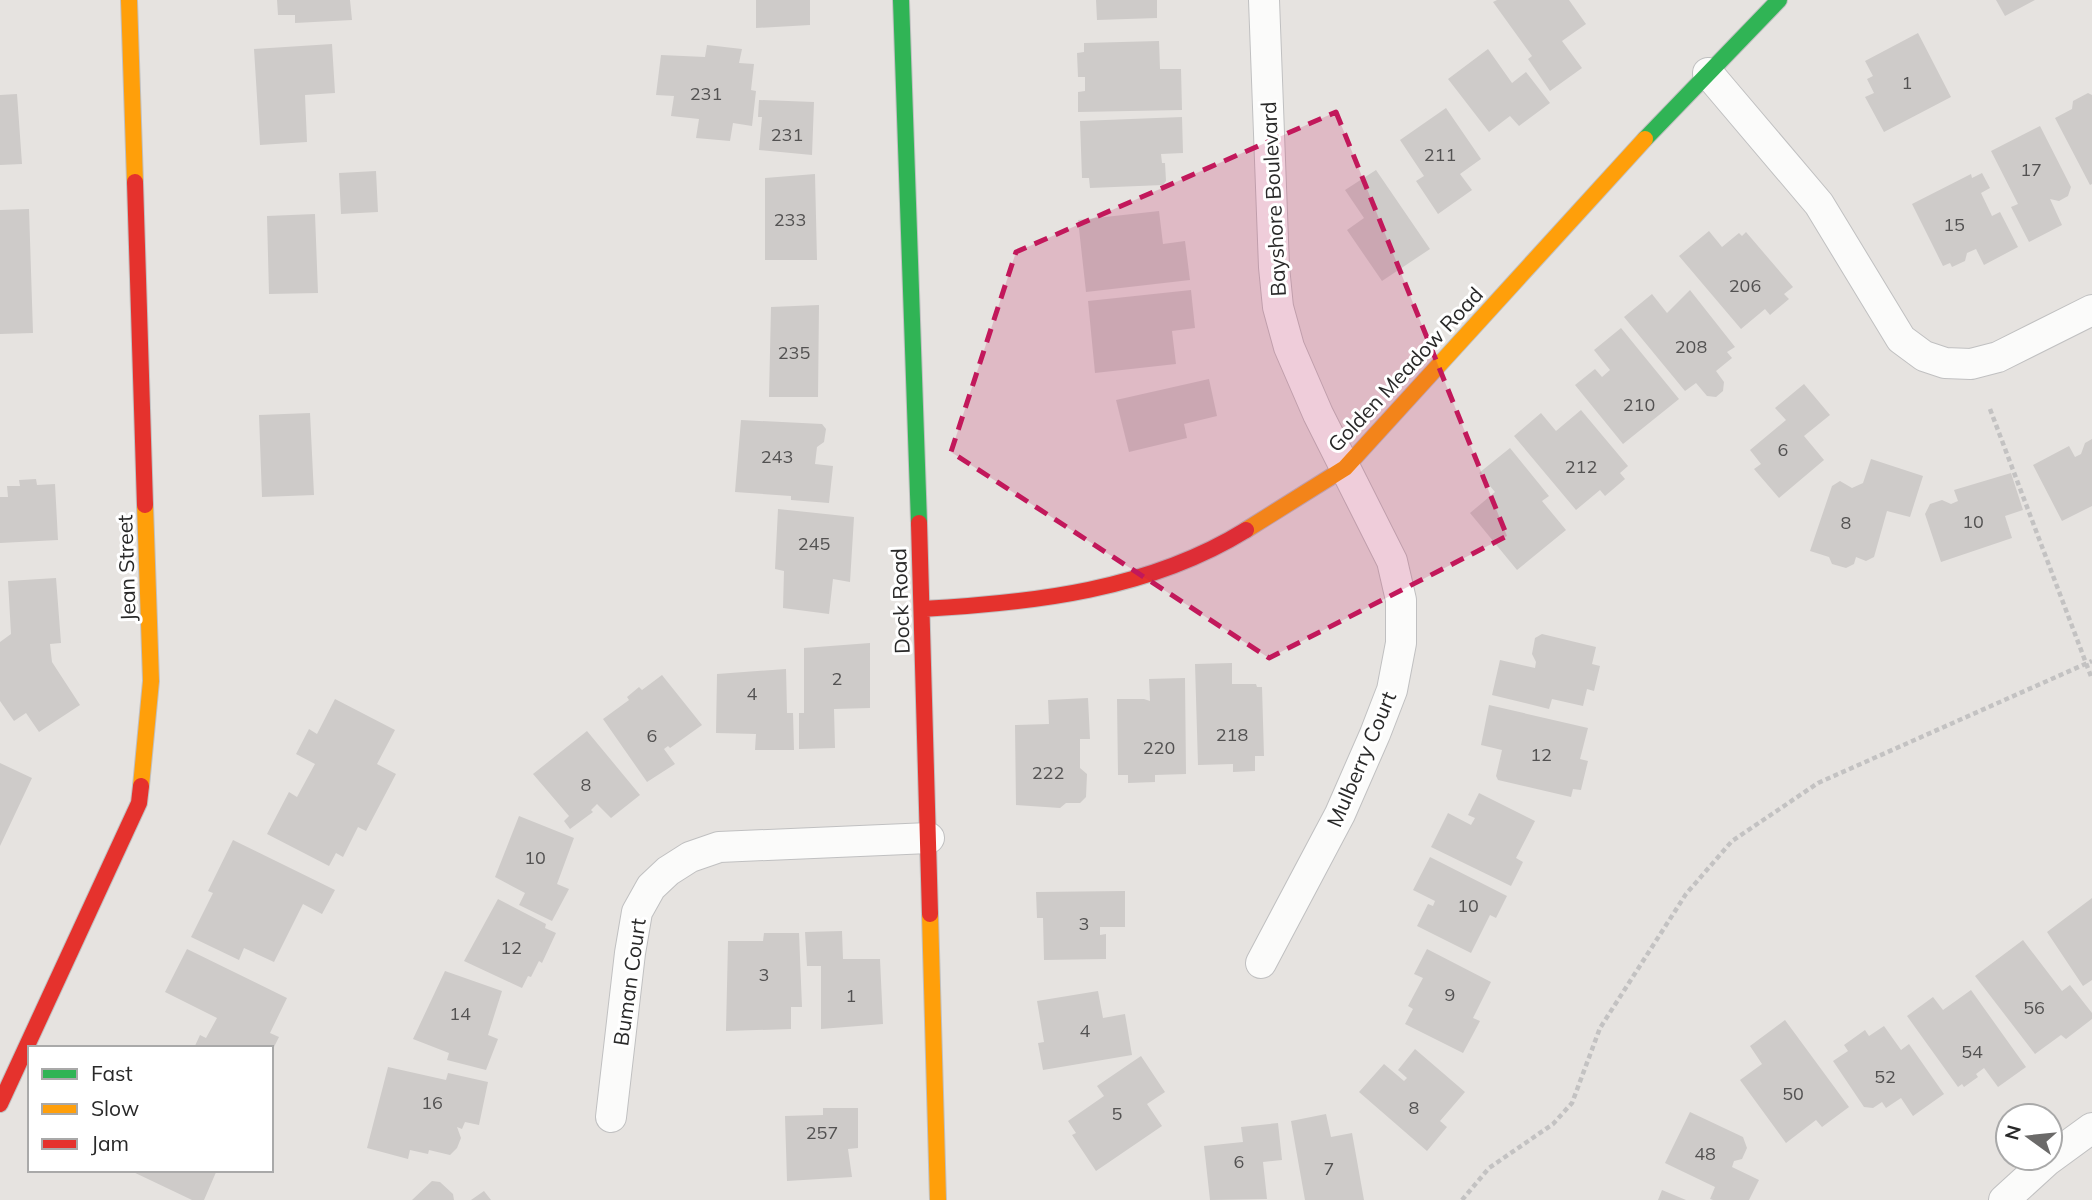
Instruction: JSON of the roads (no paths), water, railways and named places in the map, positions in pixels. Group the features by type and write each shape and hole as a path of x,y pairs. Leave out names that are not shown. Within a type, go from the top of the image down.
{"street":[{"name":"Jean Street","path":"0,1104 139,803 150,681 130,0"},
{"name":"Dock Road","path":"901,0 939,1200"},
{"name":"Bayshore Boulevard","path":"1264,0 1273,267 1278,307 1289,347 1345,468"},
{"name":"Golden Meadow Road","path":"922,609 1059,597 1156,572 1197,557 1241,533 1345,468 1642,142 1779,0"},
{"path":"1708,73 1819,204 1901,338 1924,356 1945,363 1971,364 1998,357 2092,310"},
{"name":"Mulberry Court","path":"1261,963 1345,803 1392,690 1401,643 1401,600 1392,561 1345,468"},
{"name":"Buman Court","path":"611,1117 637,912 651,887 668,871 690,857 719,847 929,838"},
{"path":"2004,1200 2048,1160 2092,1128"}]}
